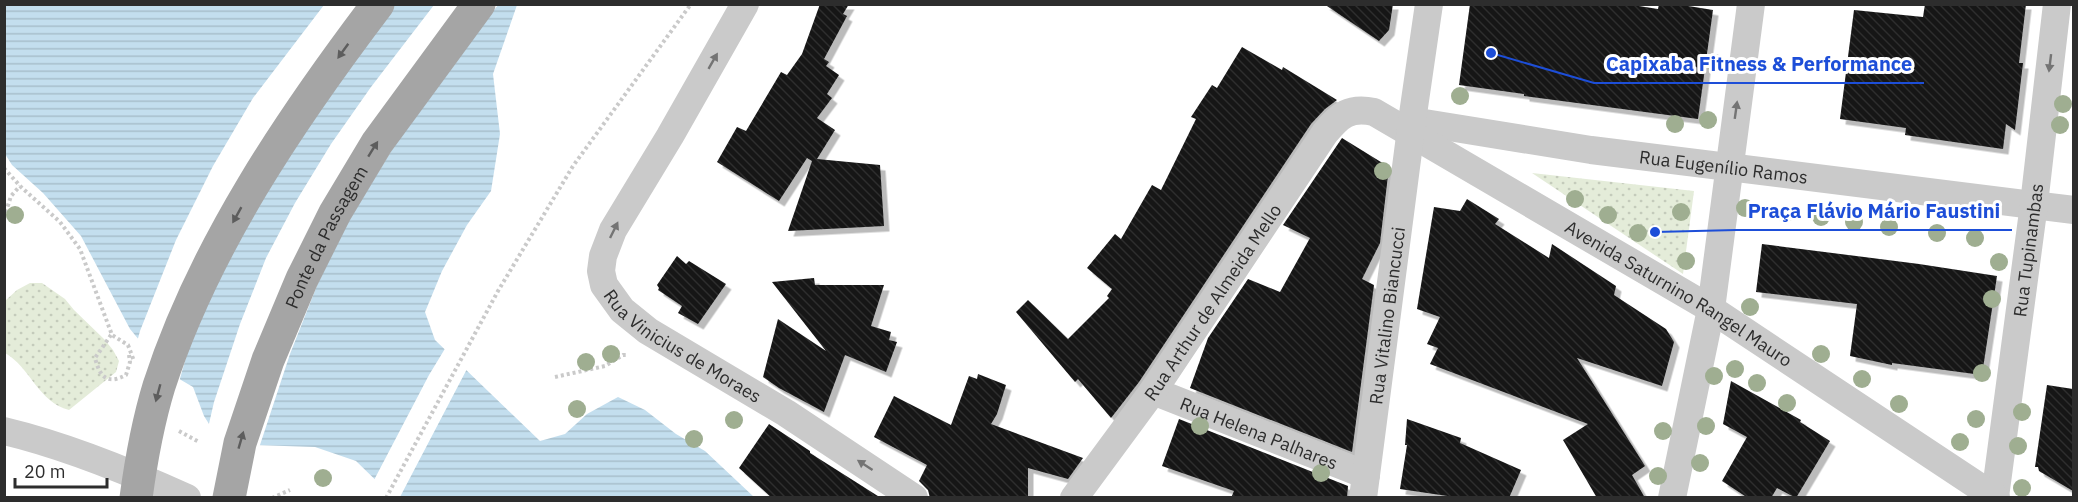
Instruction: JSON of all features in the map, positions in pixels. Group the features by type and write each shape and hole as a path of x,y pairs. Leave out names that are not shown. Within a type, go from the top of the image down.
{"main road":[{"path":"136,498 140,469 159,387 189,306 238,212 286,133 378,4"},
{"name":"Ponte da Passagem","path":"228,498 240,443 268,360 302,279 335,213 377,143 479,4"}],"street":[{"name":"Rua Vinicius de Moraes","path":"745,4 670,136 613,230 603,256 601,271 604,285 622,310 648,331 786,413 914,498"},
{"name":"Rua Vitalino Biancucci","path":"1364,486 1429,4"},
{"path":"1672,498 1711,309 1750,4"},
{"name":"Rua Tupinambas","path":"1996,497 2057,4"},
{"name":"Avenida Saturnino Rangel Mauro","path":"1353,110 1374,112 1411,127 1711,309 1996,497"},
{"name":"Rua Arthur de Almeida Mello","path":"1074,498 1153,391 1325,133 1335,121 1353,110"},
{"name":"Rua Eugenílio Ramos","path":"1411,127 2073,210"},
{"name":"Rua Helena Palhares","path":"1153,391 1364,486"},
{"path":"4,431 135,474 187,498"}],"path":[{"path":"386,498 498,291 573,165 691,4"},
{"path":"4,168 20,186 60,222 80,249 112,335 128,345 135,366"},
{"path":"4,218 11,196 20,186"},
{"path":"112,335 95,358 98,371 106,378 117,380 126,375 130,362 128,345"},
{"path":"172,427 199,442"},
{"path":"272,498 290,490"}],"green space":[{"path":"1532,173 1694,191 1683,274"},
{"path":"30,283 42,283 65,299 104,339 119,361 116,372 69,410 59,406 42,393 14,359 5,353 5,301 17,290"}],"water":[{"path":"4,5 517,5 493,74 500,134 491,191 467,225 442,271 425,312 435,340 540,441 565,434 587,414 618,397 645,410 676,434 705,451 754,497 393,497 356,461 315,447 251,445 216,435 204,416 193,387 164,370 130,329 81,236 43,193 12,165 5,154"}],"pier":[{"path":"324,5 389,5 253,195 189,347 179,382 162,372 137,342 140,331 176,240 213,166 253,98"},
{"path":"434,5 498,5 416,110 345,227 318,283 290,354 259,448 250,448 215,437 208,428 214,402 240,324 266,258 295,203 331,144"},
{"path":"446,347 468,367 400,497 389,498 373,482"}],"building":[{"path":"820,4 849,4 843,14 847,16 824,59 829,62 826,66 839,75 827,94 832,98 817,118 835,130 817,159 880,165 884,226 788,231 812,161 807,158 779,201 717,162 737,127 746,131 781,72 787,75 802,54"},
{"path":"1324,4 1393,4 1389,30 1379,41"},
{"path":"1470,4 1626,4 1658,9 1659,4 1676,4 1713,10 1698,119 1459,85"},
{"path":"1925,4 2026,4 2019,63 2023,63 2015,130 2006,124 2003,149 1905,135 1906,128 1840,119 1854,10 1923,17"},
{"path":"1242,47 1282,70 1283,67 1337,100 1311,124 1139,382 1111,418 1078,379 1075,382 1016,312 1028,300 1068,339 1109,298 1107,296 1112,289 1087,268 1115,234 1121,239 1152,185 1161,190 1196,119 1191,117 1212,85 1217,88"},
{"path":"1342,138 1389,167 1380,243 1362,279 1374,285 1352,452 1190,388 1208,338 1248,279 1280,292 1310,238 1283,225"},
{"path":"1467,199 1499,219 1495,224 1549,258 1552,244 1616,286 1614,295 1666,329 1674,342 1662,386 1577,358 1645,466 1632,475 1645,498 1597,498 1563,440 1588,424 1430,364 1438,348 1427,344 1440,317 1417,309 1434,207 1460,211"},
{"path":"1762,244 1997,276 1982,375 1892,363 1892,365 1850,356 1857,304 1756,292"},
{"path":"677,256 686,264 689,261 726,284 698,324 678,313 682,306 658,290 657,285"},
{"path":"814,278 815,285 884,285 871,326 891,332 889,340 897,342 886,372 845,355 824,412 763,377 778,319 826,351 772,282"},
{"path":"978,374 1006,385 997,414 991,424 1083,458 1068,479 1028,468 1028,498 930,498 928,490 919,481 927,465 874,437 894,396 951,425 969,376 977,379"},
{"path":"1731,381 1801,420 1800,422 1830,441 1796,498 1777,488 1771,498 1748,498 1722,481 1747,437 1723,424"},
{"path":"2047,385 2073,389 2073,491 2035,467"},
{"path":"1179,419 1348,486 1347,498 1231,498 1234,491 1162,466"},
{"path":"1407,419 1461,438 1460,443 1521,470 1509,498 1461,498 1400,489 1407,445 1405,445"},
{"path":"769,424 881,498 772,498 739,468"}],"place":[{"name":"Capixaba Fitness & Performance","path":"1491,53"},
{"name":"Praça Flávio Mário Faustini","path":"1655,232"}]}
